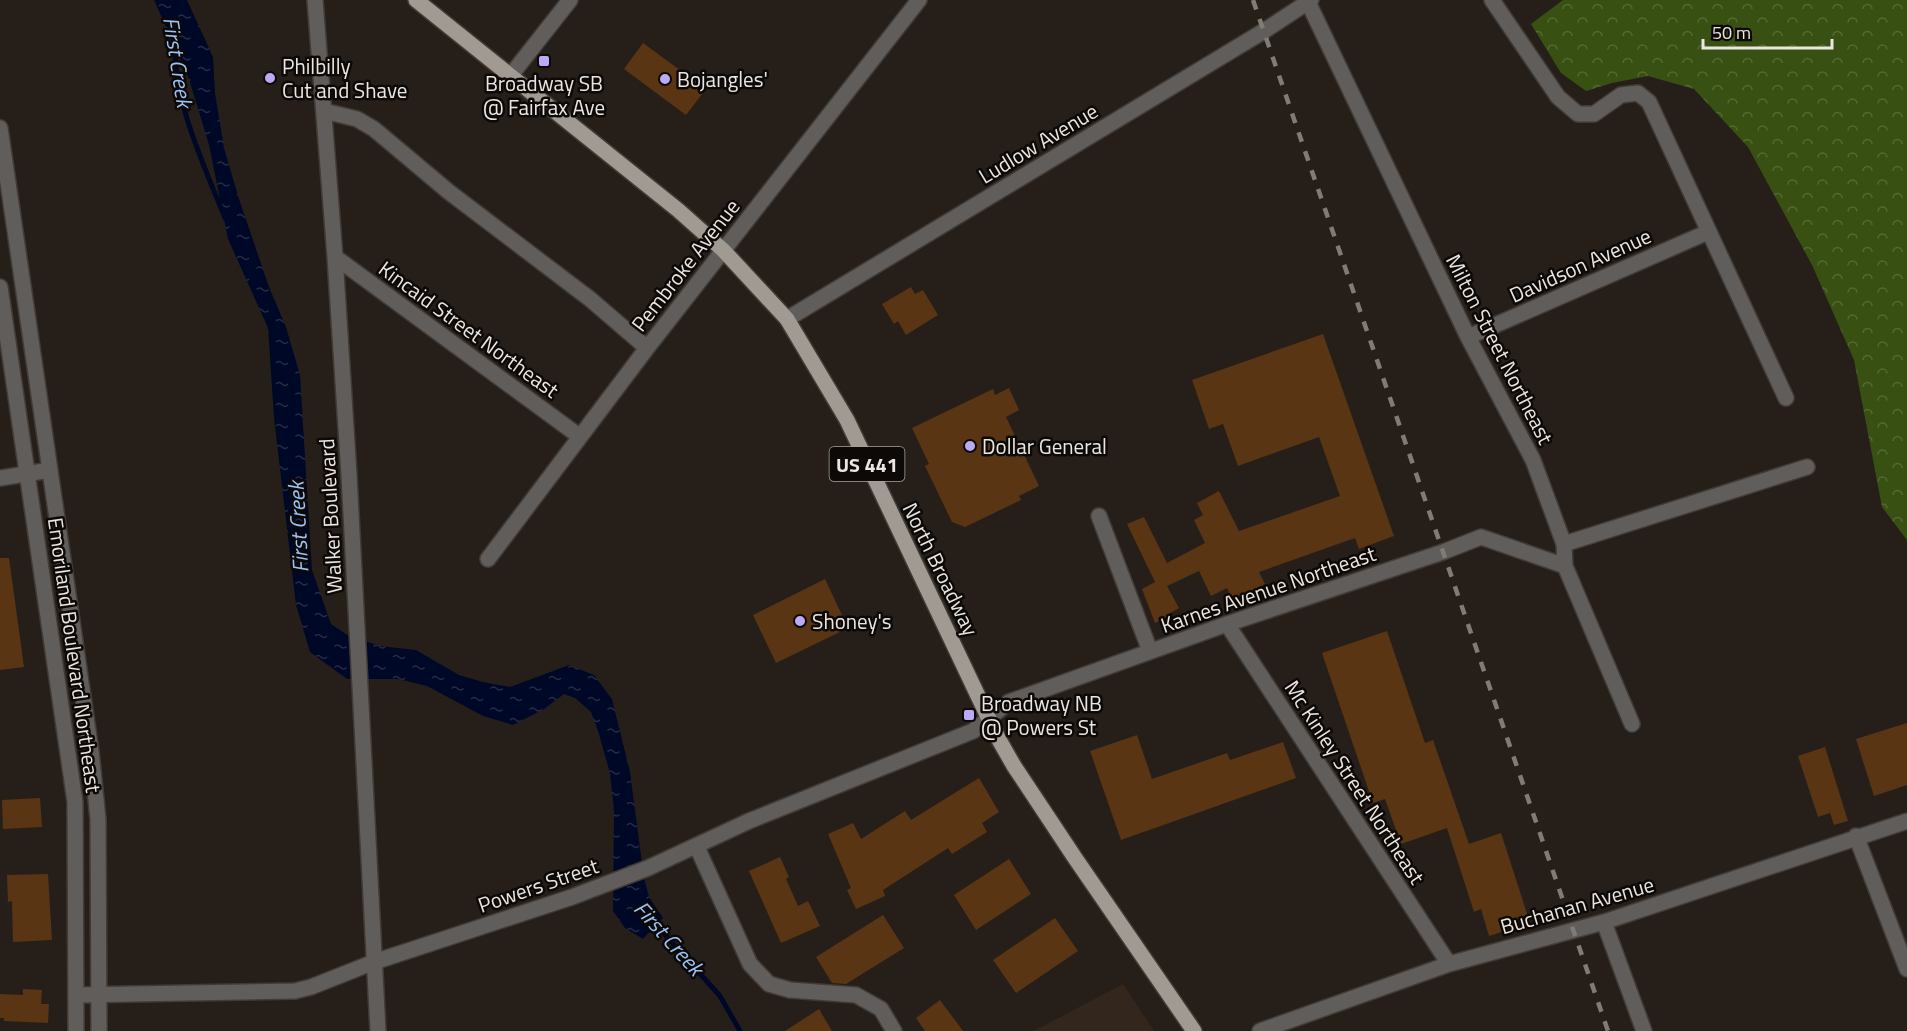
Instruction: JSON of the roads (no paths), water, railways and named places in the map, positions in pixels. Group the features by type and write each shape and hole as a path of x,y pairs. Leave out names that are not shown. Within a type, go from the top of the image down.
{"main road":[{"name":"North Broadway","path":"416,0 678,210 723,250 787,319 847,420 988,718 1014,766 1194,1031"}],"street":[{"name":"Walker Boulevard","path":"315,0 349,475 378,1031"},
{"path":"511,75 570,0"},
{"name":"Pembroke Avenue","path":"488,559 579,436 919,0"},
{"path":"1492,0 1558,97 1578,114 1594,114 1621,95 1638,93 1649,102 1786,398"},
{"name":"Ludlow Avenue","path":"787,319 1264,31 1309,1"},
{"name":"Milton Street Northeast","path":"1309,1 1468,337 1533,460 1564,544 1565,566 1632,724"},
{"path":"324,111 357,119 374,129 449,192 590,299 647,348"},
{"path":"0,128 92,751 98,819 99,1031"},
{"name":"Davidson Avenue","path":"1468,337 1708,232"},
{"name":"Kincaid Street Northeast","path":"335,256 579,436"},
{"name":"Emoriland Boulevard Northeast","path":"0,287 75,802 76,1031"},
{"path":"1564,544 1807,467"},
{"path":"0,478 50,470"},
{"path":"1099,516 1150,651"},
{"name":"Karnes Avenue Northeast","path":"988,718 1010,702 1227,624 1443,552 1480,537 1565,566"},
{"name":"Mc Kinley Street Northeast","path":"1227,624 1449,964"},
{"name":"Powers Street","path":"77,995 296,991 311,987 374,962 607,884 648,868 697,847 748,821 973,731 988,718"},
{"name":"Buchanan Avenue","path":"1260,1031 1449,964 1604,922 1907,820"},
{"path":"1856,836 1907,969"},
{"path":"697,847 750,964 769,984 790,990 856,995 881,1009 894,1031"},
{"path":"1604,922 1644,1031"}],"water":[{"name":"First Creek","path":"154,0 187,0 213,57 215,93 224,148 239,199 269,287 286,327 300,375 312,570 331,624 349,636 380,646 416,650 459,675 483,682 510,687 569,665 594,675 612,699 630,772 644,878 649,897 663,918 643,939 625,928 613,911 614,811 610,773 591,712 575,698 564,694 544,709 513,725 483,716 427,686 398,679 347,679 310,652 296,605 274,418 268,328 228,239 209,145 189,79"}],"waterway":[{"name":"First Creek","path":"175,38 175,61 184,107 199,153 225,218"},
{"name":"First Creek","path":"652,920 720,996 740,1031"}],"railway":[{"path":"1253,0 1608,1031"}],"place":[{"name":"Broadway SB @ Fairfax Ave","path":"544,61"},
{"name":"Philbilly Cut and Shave","path":"270,78"},
{"name":"Bojangles'","path":"665,79"},
{"name":"Dollar General","path":"970,446"},
{"name":"Shoney's","path":"800,621"},
{"name":"Broadway NB @ Powers St","path":"969,715"}]}
